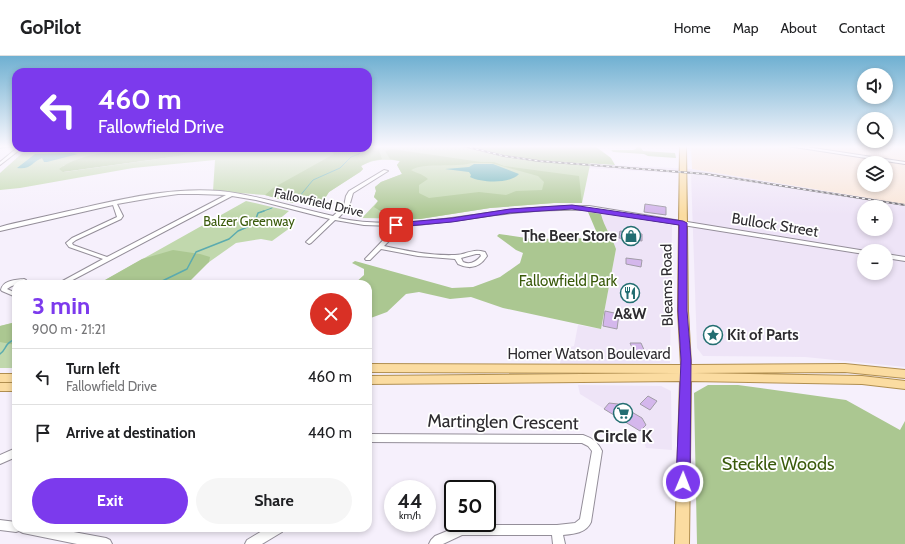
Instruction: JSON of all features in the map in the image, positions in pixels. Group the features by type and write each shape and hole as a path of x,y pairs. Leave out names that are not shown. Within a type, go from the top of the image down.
{"main road":[{"name":"Bleams Road","path":"682,544 685,373 683,311 683,169"},
{"name":"Homer Watson Boulevard","path":"372,368 685,373 862,380 905,385"},
{"name":"Homer Watson Boulevard","path":"372,380 845,368 905,374"},
{"path":"0,378 12,378"},
{"path":"0,387 12,387"}],"street":[{"path":"309,242 347,205 348,197 351,192 386,170"},
{"name":"Fallowfield Drive","path":"0,229 114,202 176,193 205,192 232,194 366,224 396,225 452,220 510,211 572,207 683,223"},
{"path":"68,280 232,194"},
{"path":"108,259 71,246 69,243 74,239 119,218 120,216 114,202"},
{"name":"Bullock Street","path":"683,223 857,251"},
{"path":"368,258 392,235 396,225"},
{"path":"381,247 411,254 458,257"},
{"path":"893,257 905,259"},
{"path":"12,283 4,288 4,290 12,294"},
{"name":"Martinglen Crescent","path":"372,438 583,439 593,444 597,451 585,522 577,528 557,530 462,530 438,540 436,544"},
{"path":"0,460 12,454"},
{"path":"0,525 12,526"},
{"path":"557,530 559,544"},
{"path":"44,532 106,544"},
{"path":"251,544 271,532"}],"shaded area":[{"path":"599,169 692,169 881,200 857,200 857,236 893,236 893,202 905,204 905,367 805,357 703,356 697,348 691,174"},
{"path":"692,169 857,169 857,192 893,192 893,169 905,169 905,204 893,202 893,200 881,200"},
{"path":"601,213 672,225 670,363 560,364 562,349 574,346 578,325 601,329 616,249 612,238 603,224"},
{"path":"578,385 661,386 671,391 672,450 646,448 640,431 580,394"}],"green space":[{"path":"5,169 63,169 64,172 87,169 129,169 20,188 0,190 0,173"},
{"path":"59,169 86,169 63,172"},
{"path":"214,169 363,169 329,192 323,201 305,197 293,203 265,195 213,191"},
{"path":"307,169 363,169 329,192 323,201 305,197 293,203 265,195 273,188"},
{"path":"399,169 589,169 582,203 554,203 490,208 420,219 362,218 378,201 374,197 376,191 375,187 381,182 402,174"},
{"path":"399,169 415,169 411,170 428,179 419,185 419,193 429,198 479,192 506,195 516,191 542,190 544,182 538,176 512,169 525,169 579,176 582,203 554,203 490,208 420,219 384,218 385,214 374,207 378,201 374,197 376,191 375,187 381,182 402,174"},
{"name":"Balzer Greenway","path":"246,201 289,211 277,221 294,225 272,241 261,239 236,243 184,280 105,280"},
{"name":"Fallowfield Park","path":"588,212 601,214 616,249 601,329 503,308 471,297 450,299 419,292 406,294 387,312 372,318 372,280 358,280 364,275 364,269 352,263 355,261 452,288 473,287 500,277 520,263 523,253 516,250 497,236 499,234 533,239 599,238"},
{"path":"173,250 210,257 209,262 191,280 105,280 142,259"},
{"path":"12,323 12,368 0,368 0,326"},
{"path":"12,323 12,344 0,342 0,326"},
{"name":"Steckle Woods","path":"708,385 738,385 846,400 900,430 905,421 905,544 697,544 694,393"}],"water":[{"path":"445,169 505,169 519,174 509,180 496,182 475,179 470,177 471,175 469,172"}],"building":[{"path":"645,204 666,207 666,215 644,212"},
{"name":"The Beer Store","path":"620,231 642,234 642,241 619,238"},
{"path":"626,258 642,260 641,267 626,264"},
{"path":"605,311 619,314 617,329 603,326"},
{"path":"630,343 641,343 645,352 634,352"},
{"path":"648,396 657,401 650,410 640,404"},
{"name":"Circle K","path":"609,403 618,404 642,418 646,425 640,431 604,409"}],"waterway":[{"path":"290,200 299,197 313,180 338,169"},
{"path":"261,212 272,208"},
{"path":"164,280 187,269 196,252 229,239 238,231 254,224 258,213 261,212"},
{"path":"0,354 9,342 12,341"}],"railway":[{"path":"639,169 706,174 905,205"}],"place":[{"name":"The Beer Store","path":"631,236"},
{"name":"A&W","path":"630,293"},
{"name":"Kit of Parts","path":"713,335"},
{"name":"Circle K","path":"623,413"}],"route":[{"path":"396,225 452,220 510,211 561,207 589,208 683,223 683,311 686,360 684,387 683,482"}]}
